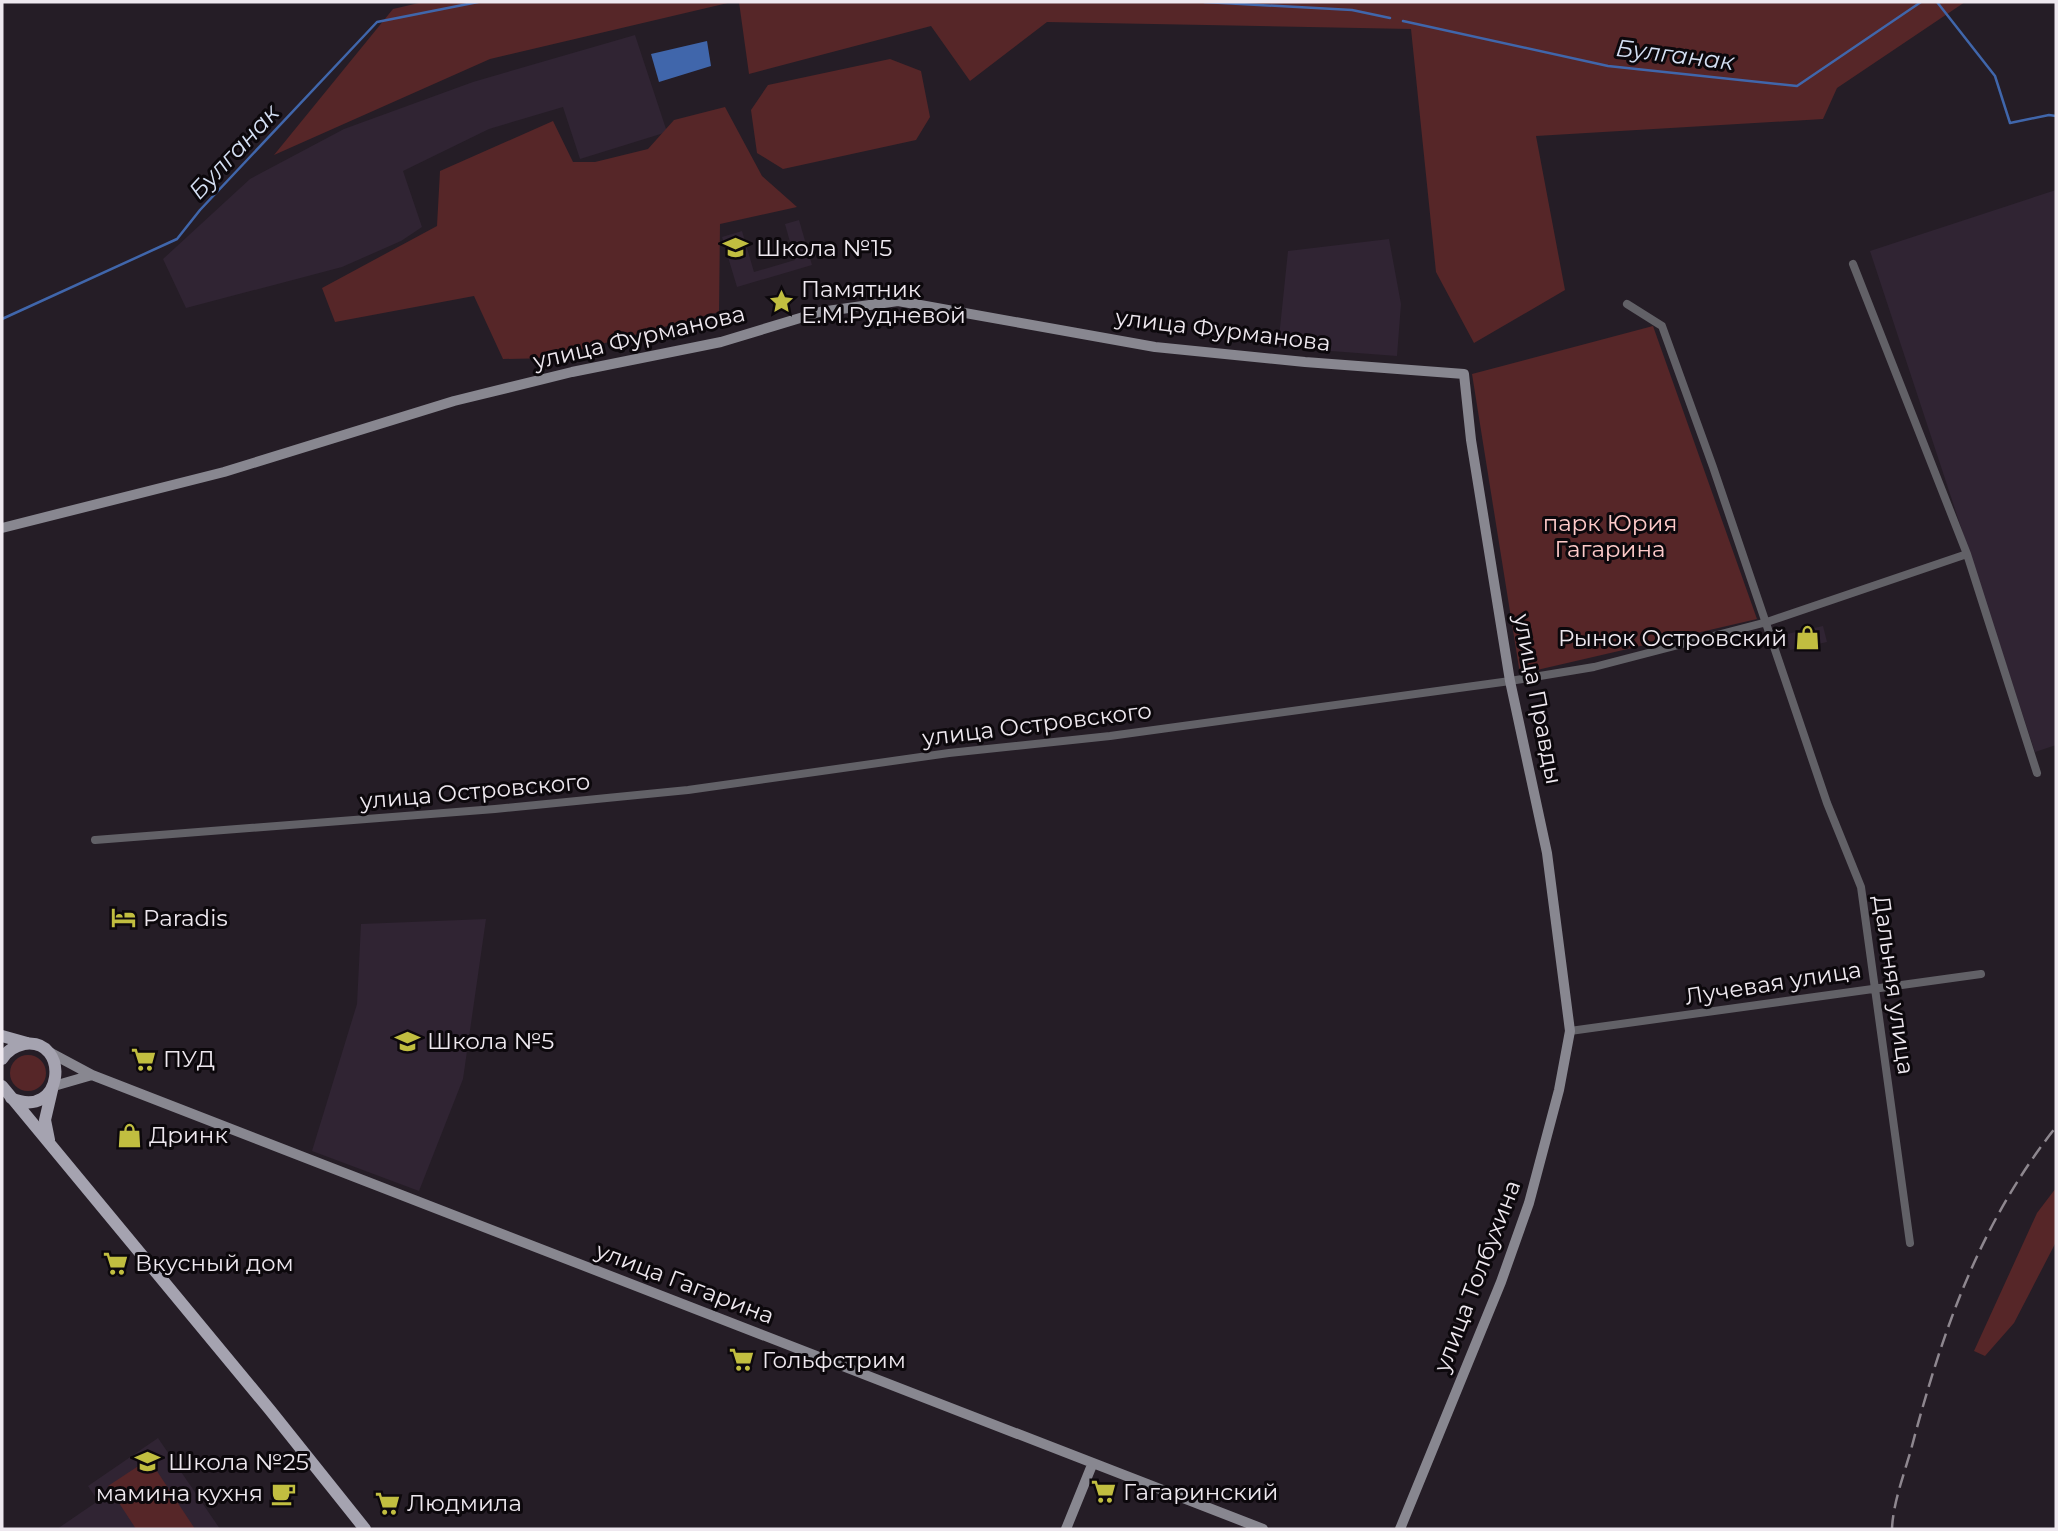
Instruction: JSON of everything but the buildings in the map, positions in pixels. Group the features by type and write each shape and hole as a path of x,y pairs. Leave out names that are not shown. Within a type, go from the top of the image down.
{"main road":[{"name":"улица Фурманова","path":"2,528 224,472 454,401 572,372 721,342 820,312 898,301 1155,347 1464,374"},
{"name":"улица Правды","path":"1464,374 1471,440 1510,681 1547,853 1570,1031"},
{"name":"улица Толбухина","path":"1400,1529 1502,1282 1529,1203 1559,1090 1570,1031"},
{"path":"2,1036 49,1052 55,1064 54,1086 45,1120 48,1139 56,1153"},
{"path":"2,1046 28,1044"},
{"path":"2,1059 12,1048 28,1044"},
{"name":"улица Гагарина","path":"49,1052 92,1075 1092,1465 1263,1529"},
{"path":"10,1098 21,1102 37,1101 54,1086 92,1075"},
{"path":"2,1086 365,1529"},
{"path":"1066,1529 1092,1465"}],"street":[{"path":"1853,264 1967,554 2037,774"},
{"name":"Дальняя улица","path":"1627,304 1662,326 1767,622 1830,813 1861,887 1877,987 1910,1242"},
{"name":"улица Островского","path":"95,840 495,810 688,790 949,753 1110,736 1510,681 1594,667 1767,622 1967,554"},
{"name":"Лучевая улица","path":"1570,1031 1981,974"}],"shaded area":[{"path":"635,35 667,132 580,159 563,107 489,129 403,171 422,227 401,241 342,267 186,308 163,259 250,179 344,129 473,82"},
{"path":"2056,190 2056,745 2035,752 1870,251"},
{"name":"Школа №15","path":"799,220 812,265 737,287 722,237 742,231 754,272 795,260 785,224"},
{"path":"1389,239 1401,304 1397,356 1278,347 1288,251"},
{"name":"Рынок Островский","path":"1823,626 1827,642 1790,650 1787,634"},
{"name":"Школа №5","path":"486,919 463,1079 419,1191 312,1151 357,1004 361,924"},
{"name":"Школа №25","path":"158,1438 220,1529 57,1529 98,1501 88,1486"}],"green space":[{"path":"423,2 732,2 490,59 274,155 393,9"},
{"path":"739,2 1965,2 1837,88 1823,119 1536,136 1565,290 1474,343 1436,272 1411,29 1047,22 970,81 931,26 749,74"},
{"path":"890,59 921,71 930,117 916,140 783,169 757,153 751,110 768,85"},
{"path":"725,107 762,176 797,207 720,224 719,312 550,358 503,359 474,296 335,322 322,288 437,226 440,171 553,121 573,162 595,162 648,149 674,120"},
{"name":"парк Юрия Гагарина","path":"1653,326 1757,619 1520,674 1472,374"},
{"path":"28,1055 40,1061 46,1073 40,1085 28,1091 16,1085 10,1073 16,1061"},
{"path":"2056,1188 2056,1242 2014,1323 1985,1356 1974,1351 2037,1213"},
{"path":"149,1459 195,1529 136,1529 108,1486"}],"water":[{"path":"707,41 711,66 659,82 651,54"}],"waterway":[{"name":"Булганак","path":"2,319 177,239 200,210 377,22 478,2"},
{"name":"Булганак","path":"1204,2 1352,10 1390,18"},
{"name":"Булганак","path":"1403,21 1608,66 1797,86 1921,2"},
{"path":"1937,2 1995,76 2010,123 2056,116"}],"railway":[{"path":"1892,1529 1897,1498 1924,1403 1967,1279 2006,1201 2029,1163 2056,1127"}],"place":[{"name":"Школа №15","path":"736,248"},
{"name":"Памятник Е.М.Рудневой","path":"781,302"},
{"name":"Рынок Островский","path":"1807,638"},
{"name":"Paradis","path":"123,918"},
{"name":"Школа №5","path":"407,1041"},
{"name":"ПУД","path":"143,1059"},
{"name":"Дринк","path":"129,1135"},
{"name":"Вкусный дом","path":"115,1263"},
{"name":"Гольфстрим","path":"742,1360"},
{"name":"Школа №25","path":"148,1462"},
{"name":"Гагаринский","path":"1103,1492"},
{"name":"мамина кухня","path":"283,1493"},
{"name":"Людмила","path":"387,1503"}]}
